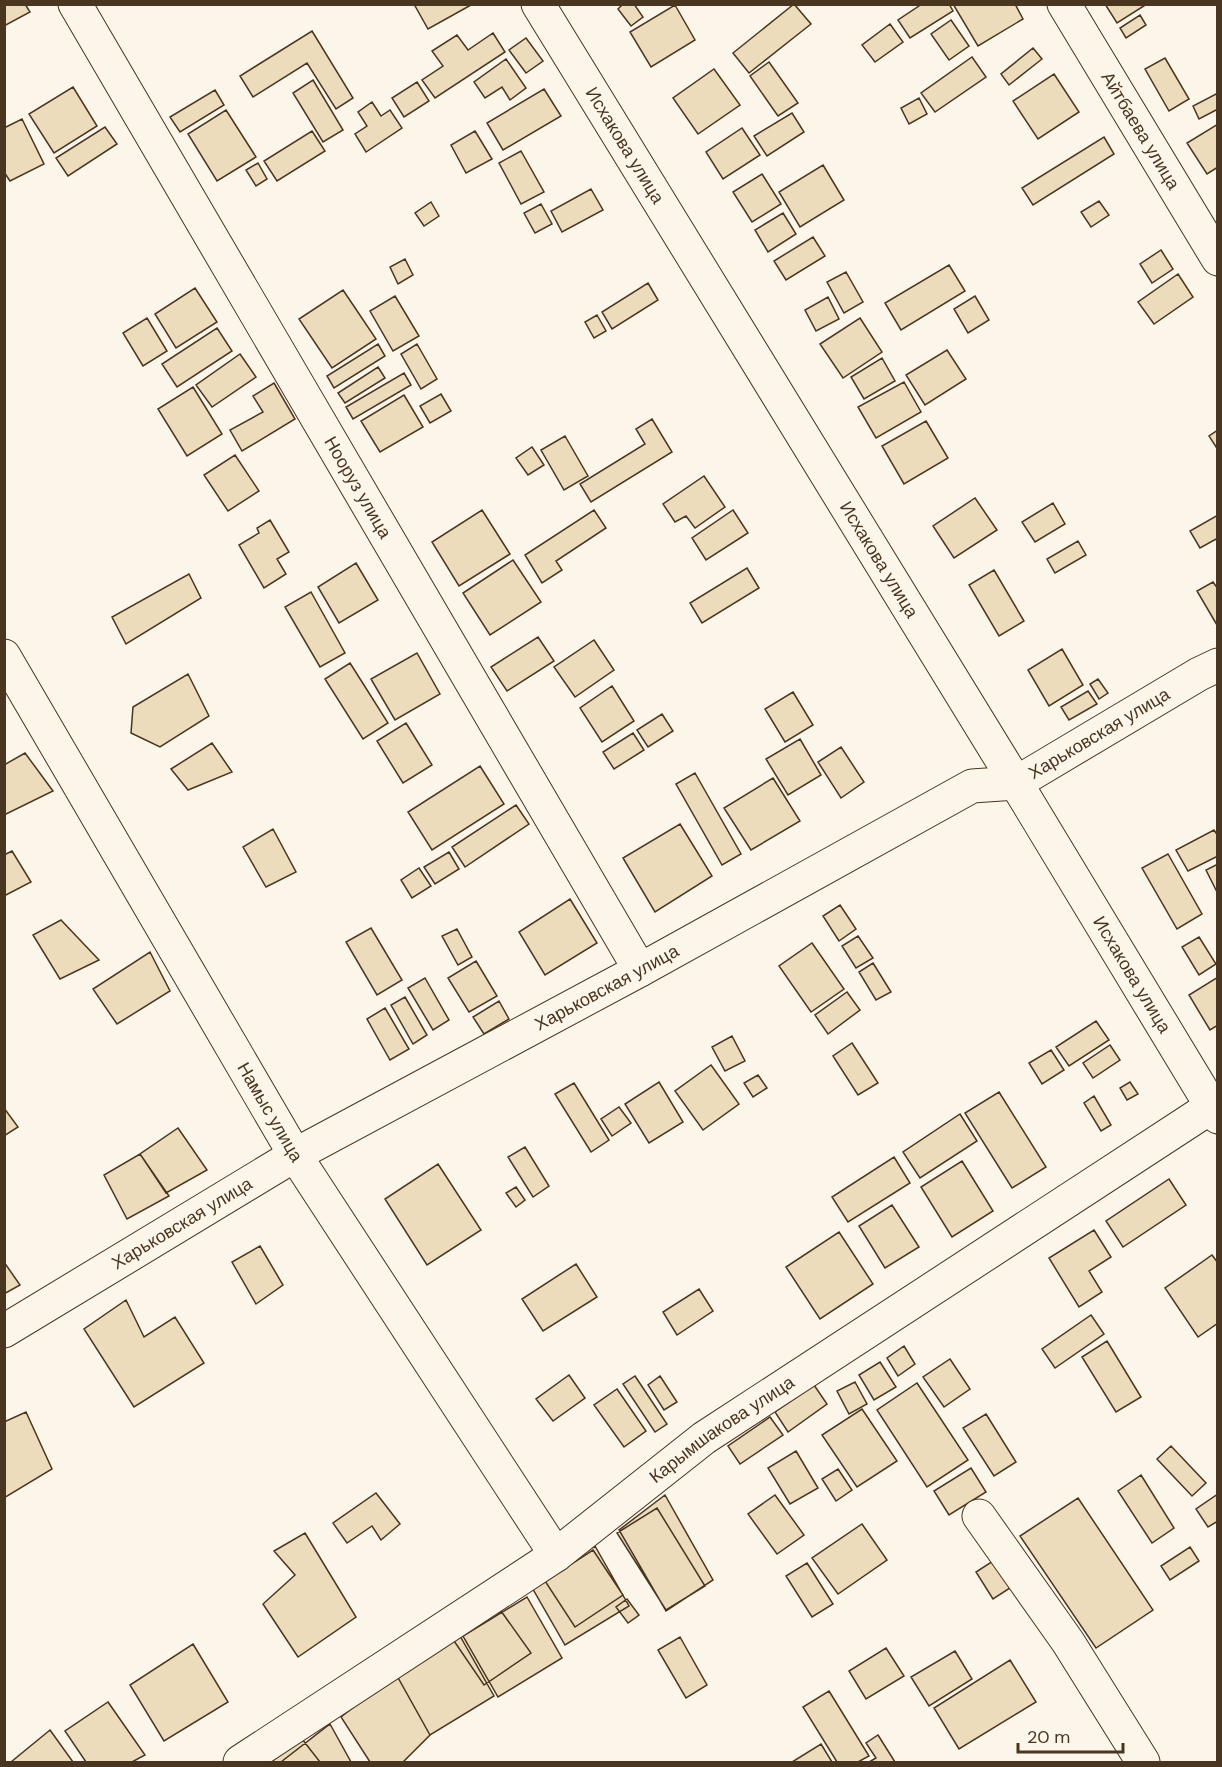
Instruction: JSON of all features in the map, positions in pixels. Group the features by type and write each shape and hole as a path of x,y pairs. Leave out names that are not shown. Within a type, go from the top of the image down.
{"street":[{"name":"Нооруз улица","path":"75,4 640,970"},
{"name":"Исхакова улица","path":"538,4 1016,783 1214,1112"},
{"name":"Айтбаева улица","path":"1064,4 1218,259"},
{"name":"Намыс улица","path":"4,656 295,1155 556,1555"},
{"name":"Харьковская улица","path":"4,1331 295,1155 640,970 972,786 1016,783 1199,674 1218,665"},
{"name":"Карымшакова улица","path":"240,1762 556,1555 704,1438 1214,1112"},
{"path":"979,1516 1068,1642 1143,1762"}],"building":[{"path":"4,4 25,4 30,12 4,26"},
{"path":"414,4 471,4 471,5 428,29"},
{"path":"623,4 634,4 643,17 631,26 618,9"},
{"path":"794,4 811,24 749,73 733,53"},
{"path":"922,4 949,4 953,11 910,38 898,20"},
{"path":"953,4 1015,4 1023,19 978,46"},
{"path":"1105,4 1147,4 1117,23"},
{"path":"675,5 695,40 651,67 630,32"},
{"path":"1140,15 1146,25 1126,38 1120,28"},
{"path":"951,20 969,46 949,60 931,34"},
{"path":"890,24 903,42 875,62 862,45"},
{"path":"312,31 353,98 336,109 307,63 253,97 240,76"},
{"path":"493,33 505,52 435,98 422,80 443,66 432,51 457,35 468,50"},
{"path":"526,38 543,61 526,73 509,50"},
{"path":"1033,48 1042,59 1009,85 1001,74"},
{"path":"972,57 986,77 935,112 921,93"},
{"path":"1165,58 1189,99 1169,111 1145,69"},
{"path":"506,59 526,88 510,100 502,87 485,98 474,82"},
{"path":"769,62 798,103 778,116 750,76"},
{"path":"714,69 740,105 698,134 673,98"},
{"path":"1054,74 1079,112 1038,139 1013,101"},
{"path":"313,80 343,130 323,142 293,93"},
{"path":"417,82 429,101 404,117 392,98"},
{"path":"73,87 97,126 54,153 29,114"},
{"path":"544,89 561,116 503,150 487,123"},
{"path":"215,90 224,105 180,132 170,117"},
{"path":"1218,93 1218,109 1199,119 1193,106"},
{"path":"919,98 927,114 909,124 901,108"},
{"path":"372,102 381,116 390,110 402,128 366,152 355,134 367,126 358,112"},
{"path":"226,110 256,157 217,181 188,134"},
{"path":"792,113 804,132 767,156 754,136"},
{"path":"22,119 44,164 10,181 4,172 4,128"},
{"path":"1218,124 1218,167 1207,174 1187,143"},
{"path":"105,127 117,144 68,176 56,158"},
{"path":"742,128 760,155 723,179 706,152"},
{"path":"312,131 325,151 277,181 264,161"},
{"path":"475,131 492,159 466,173 451,145"},
{"path":"1104,137 1114,154 1033,205 1022,188"},
{"path":"521,151 544,192 521,204 499,163"},
{"path":"258,163 267,179 256,186 246,170"},
{"path":"823,165 844,200 800,227 779,192"},
{"path":"762,174 781,204 752,222 733,192"},
{"path":"591,189 603,210 562,232 551,211"},
{"path":"1099,201 1109,215 1091,227 1081,212"},
{"path":"431,202 439,216 424,226 415,213"},
{"path":"541,204 552,224 535,233 524,213"},
{"path":"783,213 796,234 768,252 755,230"},
{"path":"813,237 825,256 786,280 774,261"},
{"path":"1161,250 1173,269 1152,283 1140,264"},
{"path":"405,259 413,275 398,284 390,267"},
{"path":"949,265 965,291 901,330 885,303"},
{"path":"846,272 863,302 844,313 827,282"},
{"path":"1178,274 1193,297 1154,324 1138,302"},
{"path":"648,283 658,300 612,329 602,312"},
{"path":"195,288 217,322 176,348 155,314"},
{"path":"343,290 376,339 332,368 299,319"},
{"path":"395,296 419,336 393,351 370,311"},
{"path":"975,296 989,320 968,333 954,309"},
{"path":"828,297 839,319 816,331 805,310"},
{"path":"597,315 606,331 594,338 585,322"},
{"path":"147,318 167,351 143,366 123,333"},
{"path":"860,318 882,352 843,378 820,344"},
{"path":"217,328 232,351 177,387 162,364"},
{"path":"378,344 385,356 334,388 327,376"},
{"path":"417,344 437,379 421,389 401,354"},
{"path":"947,350 966,379 925,405 906,375"},
{"path":"240,354 256,377 212,407 196,385"},
{"path":"882,358 895,381 864,399 851,377"},
{"path":"378,367 385,378 345,403 338,393"},
{"path":"404,373 411,385 353,419 346,407"},
{"path":"904,382 921,412 876,438 858,407"},
{"path":"274,383 295,419 242,451 230,430 263,412 253,396"},
{"path":"193,387 222,434 187,456 158,409"},
{"path":"441,394 451,411 430,423 420,406"},
{"path":"404,395 423,427 380,452 361,421"},
{"path":"652,419 672,452 591,502 580,484 645,444 636,429"},
{"path":"926,421 948,458 904,484 882,446"},
{"path":"1218,430 1218,450 1209,436"},
{"path":"565,436 588,476 564,490 541,450"},
{"path":"532,447 544,465 528,475 516,458"},
{"path":"235,455 259,491 228,511 204,475"},
{"path":"704,476 725,507 695,528 686,516 675,522 663,504"},
{"path":"975,498 997,530 954,558 933,526"},
{"path":"1053,503 1065,524 1035,542 1022,522"},
{"path":"482,510 510,554 459,586 432,542"},
{"path":"594,510 606,528 556,561 562,570 542,583 525,555"},
{"path":"733,510 748,533 706,560 692,538"},
{"path":"1218,515 1218,538 1200,548 1190,531"},
{"path":"270,520 289,552 277,559 286,574 264,588 239,545 259,533 257,528"},
{"path":"1078,541 1086,555 1055,573 1047,559"},
{"path":"513,560 541,602 490,635 463,593"},
{"path":"356,563 378,600 339,623 318,587"},
{"path":"747,568 759,588 702,623 690,603"},
{"path":"994,570 1024,621 999,636 969,585"},
{"path":"189,574 201,598 126,644 112,617"},
{"path":"1213,582 1218,589 1217,625 1197,591"},
{"path":"311,592 345,653 320,667 285,607"},
{"path":"538,637 554,661 507,691 491,667"},
{"path":"594,640 614,670 575,697 554,667"},
{"path":"1062,649 1083,685 1049,706 1028,670"},
{"path":"417,653 440,694 395,720 371,679"},
{"path":"350,663 388,723 363,739 325,679"},
{"path":"188,674 209,716 160,747 131,733 133,707"},
{"path":"1098,679 1108,693 1099,699 1090,684"},
{"path":"612,686 634,721 602,742 580,708"},
{"path":"1088,691 1097,704 1069,720 1061,707"},
{"path":"793,692 813,725 785,742 765,709"},
{"path":"662,714 673,731 648,747 637,730"},
{"path":"406,723 432,765 403,783 377,741"},
{"path":"633,733 644,750 614,769 603,752"},
{"path":"800,739 821,775 788,795 766,759"},
{"path":"212,743 232,772 188,790 171,769"},
{"path":"841,747 864,782 841,798 818,762"},
{"path":"25,753 53,791 4,815 4,765"},
{"path":"480,766 504,804 432,850 408,812"},
{"path":"695,773 741,854 722,865 676,784"},
{"path":"773,778 800,821 751,850 724,808"},
{"path":"516,805 529,824 465,867 452,847"},
{"path":"680,824 712,876 655,912 623,858"},
{"path":"273,829 296,872 266,887 243,847"},
{"path":"1214,830 1218,836 1218,856 1188,871 1176,850"},
{"path":"12,851 31,882 4,896 4,855"},
{"path":"449,852 459,869 435,884 424,867"},
{"path":"1168,854 1202,914 1177,929 1142,868"},
{"path":"1218,864 1218,891 1217,892 1206,870"},
{"path":"419,868 431,886 412,898 401,880"},
{"path":"570,899 597,943 545,975 519,932"},
{"path":"840,905 856,929 839,941 823,916"},
{"path":"61,920 99,960 60,979 33,935"},
{"path":"371,928 402,980 377,995 346,942"},
{"path":"457,929 472,957 458,965 442,936"},
{"path":"858,936 873,958 856,968 842,946"},
{"path":"1199,937 1216,964 1199,975 1182,947"},
{"path":"812,943 844,989 811,1012 779,966"},
{"path":"150,952 170,991 117,1024 93,989"},
{"path":"476,961 497,996 469,1012 448,978"},
{"path":"873,963 891,992 876,1000 859,972"},
{"path":"1218,977 1218,1025 1210,1030 1189,995"},
{"path":"425,978 449,1020 433,1030 408,988"},
{"path":"847,992 860,1010 828,1034 815,1015"},
{"path":"405,997 427,1035 413,1044 391,1005"},
{"path":"499,1001 509,1019 484,1034 473,1017"},
{"path":"385,1008 409,1049 390,1060 367,1019"},
{"path":"1096,1021 1109,1040 1069,1066 1056,1047"},
{"path":"732,1036 745,1061 725,1071 712,1047"},
{"path":"852,1043 878,1083 858,1095 833,1056"},
{"path":"1110,1045 1120,1060 1093,1078 1083,1063"},
{"path":"1051,1050 1064,1070 1042,1084 1029,1063"},
{"path":"711,1065 739,1104 703,1130 675,1091"},
{"path":"758,1075 767,1088 753,1097 744,1083"},
{"path":"659,1082 683,1122 649,1143 625,1104"},
{"path":"1130,1082 1138,1094 1127,1100 1120,1088"},
{"path":"574,1083 609,1140 591,1152 555,1094"},
{"path":"999,1092 1046,1167 1012,1188 965,1113"},
{"path":"1094,1096 1111,1125 1101,1131 1084,1103"},
{"path":"619,1107 631,1123 612,1136 601,1119"},
{"path":"4,1108 18,1127 4,1136"},
{"path":"960,1114 977,1141 920,1178 903,1152"},
{"path":"178,1128 207,1170 166,1193 140,1154"},
{"path":"525,1147 549,1186 533,1197 508,1157"},
{"path":"140,1154 169,1196 127,1219 104,1175"},
{"path":"894,1157 910,1183 848,1222 832,1197"},
{"path":"962,1161 993,1211 952,1237 921,1187"},
{"path":"438,1164 481,1230 427,1265 385,1199"},
{"path":"1169,1179 1186,1205 1123,1247 1106,1221"},
{"path":"516,1187 525,1200 516,1207 506,1193"},
{"path":"892,1205 919,1247 885,1268 859,1226"},
{"path":"1094,1230 1111,1257 1089,1271 1102,1292 1079,1307 1049,1258"},
{"path":"839,1232 873,1284 820,1319 786,1267"},
{"path":"260,1246 283,1285 256,1304 232,1262"},
{"path":"1212,1255 1218,1263 1218,1323 1198,1337 1165,1288"},
{"path":"4,1262 20,1285 4,1294"},
{"path":"576,1264 597,1297 543,1331 522,1299"},
{"path":"699,1289 713,1311 677,1335 663,1312"},
{"path":"126,1300 144,1337 175,1317 204,1363 134,1407 84,1329"},
{"path":"1091,1315 1104,1334 1055,1368 1042,1349"},
{"path":"1107,1341 1141,1397 1116,1412 1082,1357"},
{"path":"904,1346 915,1364 898,1376 887,1358"},
{"path":"950,1359 970,1389 944,1407 923,1377"},
{"path":"880,1362 896,1387 874,1400 859,1375"},
{"path":"569,1375 585,1398 553,1421 536,1399"},
{"path":"635,1376 667,1424 655,1432 623,1384"},
{"path":"660,1376 677,1402 664,1410 648,1385"},
{"path":"855,1382 867,1404 849,1414 837,1391"},
{"path":"917,1383 968,1460 927,1487 877,1410"},
{"path":"814,1385 827,1404 788,1432 775,1412"},
{"path":"617,1389 646,1431 624,1447 594,1405"},
{"path":"862,1409 897,1461 857,1487 822,1435"},
{"path":"26,1412 52,1469 4,1498 4,1422"},
{"path":"986,1414 1016,1462 994,1476 963,1428"},
{"path":"770,1417 783,1435 740,1464 728,1446"},
{"path":"1171,1446 1206,1483 1192,1496 1157,1459"},
{"path":"796,1451 818,1488 790,1504 768,1468"},
{"path":"971,1468 986,1492 949,1515 934,1491"},
{"path":"838,1469 852,1490 836,1501 822,1479"},
{"path":"1141,1475 1174,1528 1152,1543 1118,1491"},
{"path":"376,1493 400,1524 381,1540 372,1526 347,1543 333,1523"},
{"path":"1218,1494 1218,1521 1208,1527 1196,1509"},
{"path":"665,1495 713,1580 666,1611 619,1530"},
{"path":"775,1495 804,1535 777,1554 748,1514"},
{"path":"1078,1498 1153,1610 1096,1648 1020,1536"},
{"path":"657,1508 705,1586 666,1610 617,1533"},
{"path":"862,1524 887,1560 838,1594 812,1558"},
{"path":"305,1533 356,1617 298,1657 263,1604 295,1575 274,1551"},
{"path":"595,1546 629,1606 565,1645 530,1584"},
{"path":"1190,1547 1199,1561 1170,1580 1161,1566"},
{"path":"593,1550 623,1595 575,1627 545,1581"},
{"path":"993,1561 1010,1588 993,1599 976,1572"},
{"path":"807,1563 833,1604 812,1617 786,1576"},
{"path":"527,1597 562,1658 498,1697 463,1636"},
{"path":"627,1599 639,1615 628,1623 616,1607"},
{"path":"501,1611 531,1653 484,1685 452,1638"},
{"path":"460,1636 494,1696 430,1735 396,1674"},
{"path":"680,1637 707,1685 686,1698 658,1650"},
{"path":"193,1644 228,1702 164,1741 130,1685"},
{"path":"886,1648 904,1676 866,1699 849,1671"},
{"path":"955,1651 972,1679 929,1706 911,1677"},
{"path":"1010,1660 1036,1702 959,1749 934,1708"},
{"path":"396,1674 430,1735 403,1762 370,1762 341,1717"},
{"path":"829,1691 869,1756 858,1762 837,1762 803,1707"},
{"path":"108,1702 145,1755 132,1762 86,1762 65,1731"},
{"path":"330,1724 351,1762 281,1762"},
{"path":"50,1730 73,1762 11,1762"},
{"path":"878,1735 895,1762 869,1762 876,1758 866,1743"},
{"path":"302,1739 320,1762 271,1762"},
{"path":"821,1744 832,1762 792,1762"}]}
